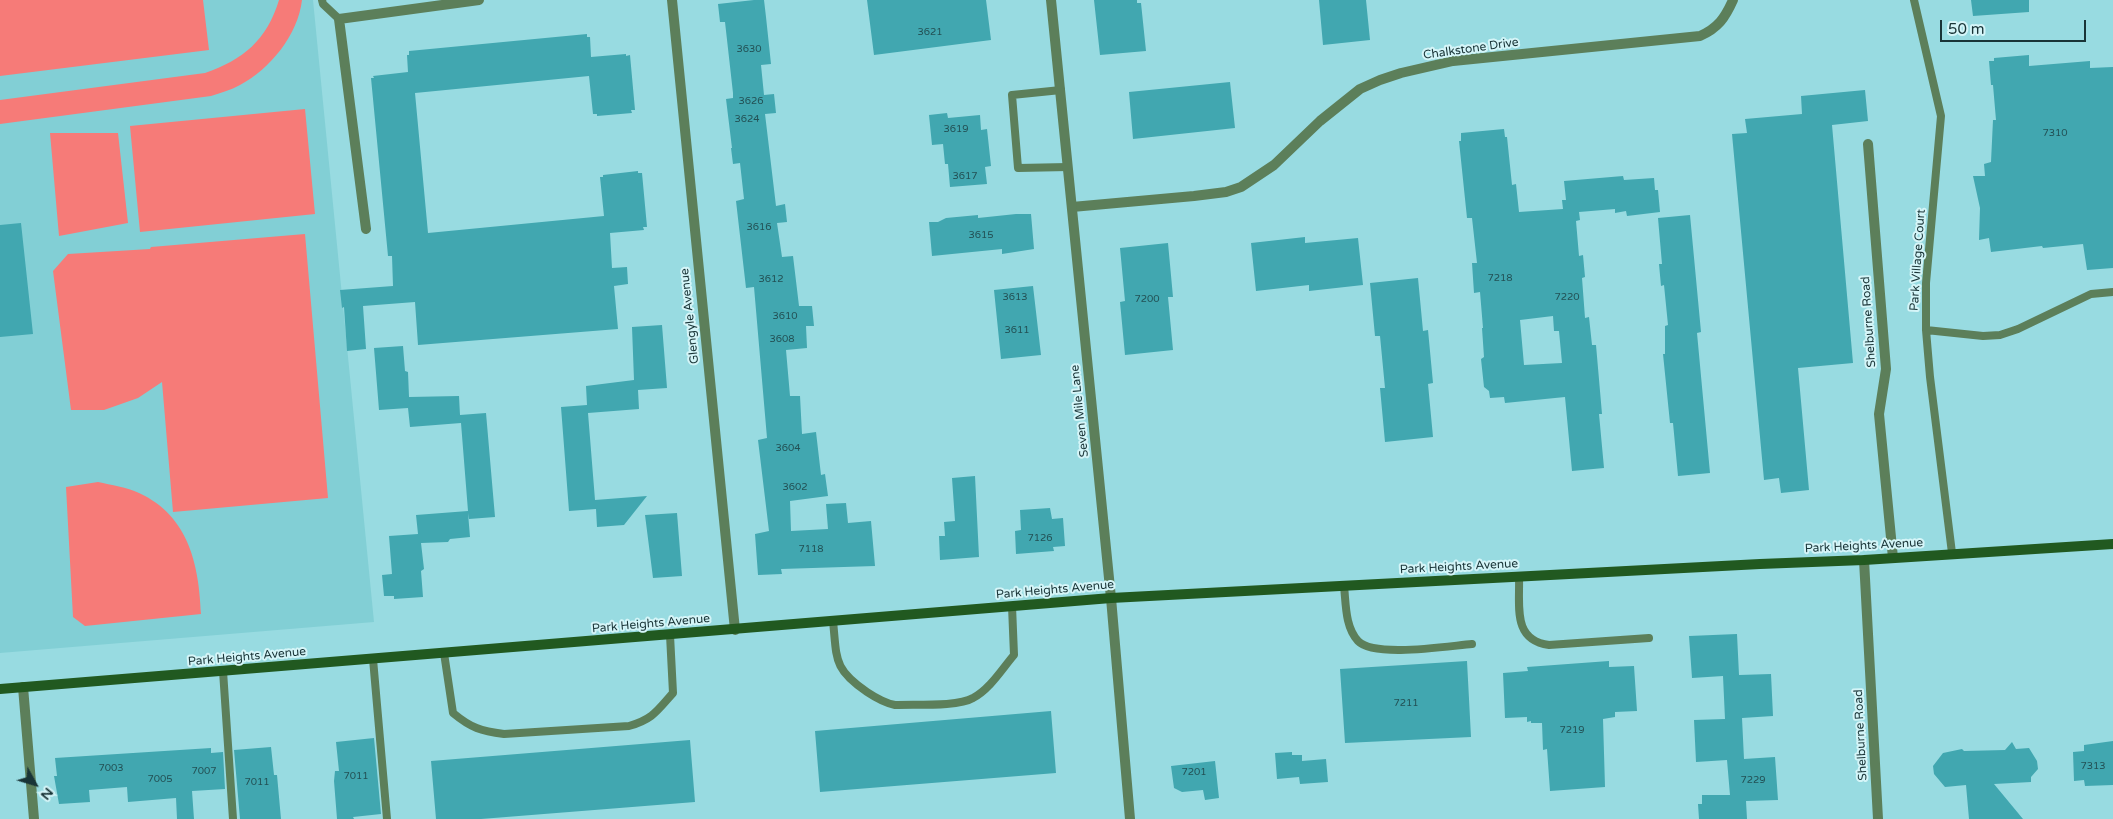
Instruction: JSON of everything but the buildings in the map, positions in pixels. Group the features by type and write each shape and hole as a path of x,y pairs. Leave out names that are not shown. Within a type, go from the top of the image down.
{"main road":[{"name":"Park Heights Avenue","path":"0,689 1111,598 1864,560 2113,544"}],"street":[{"path":"366,229 339,19 431,3 479,0"},
{"name":"Glengyle Avenue","path":"672,0 734,630"},
{"name":"Seven Mile Lane","path":"1051,0 1111,598 1130,819"},
{"name":"Chalkstone Drive","path":"1072,207 1226,192 1241,187 1274,165 1320,121 1360,89 1380,80 1453,61 1700,36 1714,30 1726,16 1733,0"},
{"name":"Shelburne Road","path":"1868,144 1886,369 1879,414 1893,558"},
{"name":"Shelburne Road","path":"1864,560 1878,819"},
{"path":"23,687 34,819"}],"lane":[{"path":"322,0 323,4 339,19"},
{"name":"Park Village Court","path":"1914,0 1941,116 1926,283 1926,330 1952,553"},
{"path":"1060,90 1012,96 1018,168 1068,167"},
{"path":"1926,330 1983,336 2000,335 2018,329 2091,294 2113,292"},
{"path":"1520,577 1522,629 1536,644 1549,645 1649,638"},
{"path":"1344,586 1350,628 1357,640 1366,648 1378,650 1472,644"},
{"path":"833,621 836,658 842,672 875,697 895,705 960,702 973,698 983,691 1014,656 1012,606"},
{"path":"444,653 453,713 470,726 485,732 504,734 629,726 646,721 653,716 673,693 670,635"},
{"path":"374,659 387,819"},
{"path":"223,671 233,819"}],"shaded area":[{"path":"0,0 313,0 374,622 0,653"},
{"path":"0,0 203,0 209,50 0,76"},
{"path":"279,0 302,0 295,26 281,50 272,60 262,70 240,85 211,96 0,124 0,100 205,73 219,68 252,47 268,26"},
{"path":"305,109 315,214 140,232 130,126"},
{"path":"50,133 118,133 128,223 59,236"},
{"path":"305,234 328,498 173,512 162,382 138,398 104,410 71,410 53,271 68,254 150,249 151,247"},
{"path":"98,482 139,493 156,503 180,528 194,560 198,578 201,614 85,626 73,617 66,487"}]}
